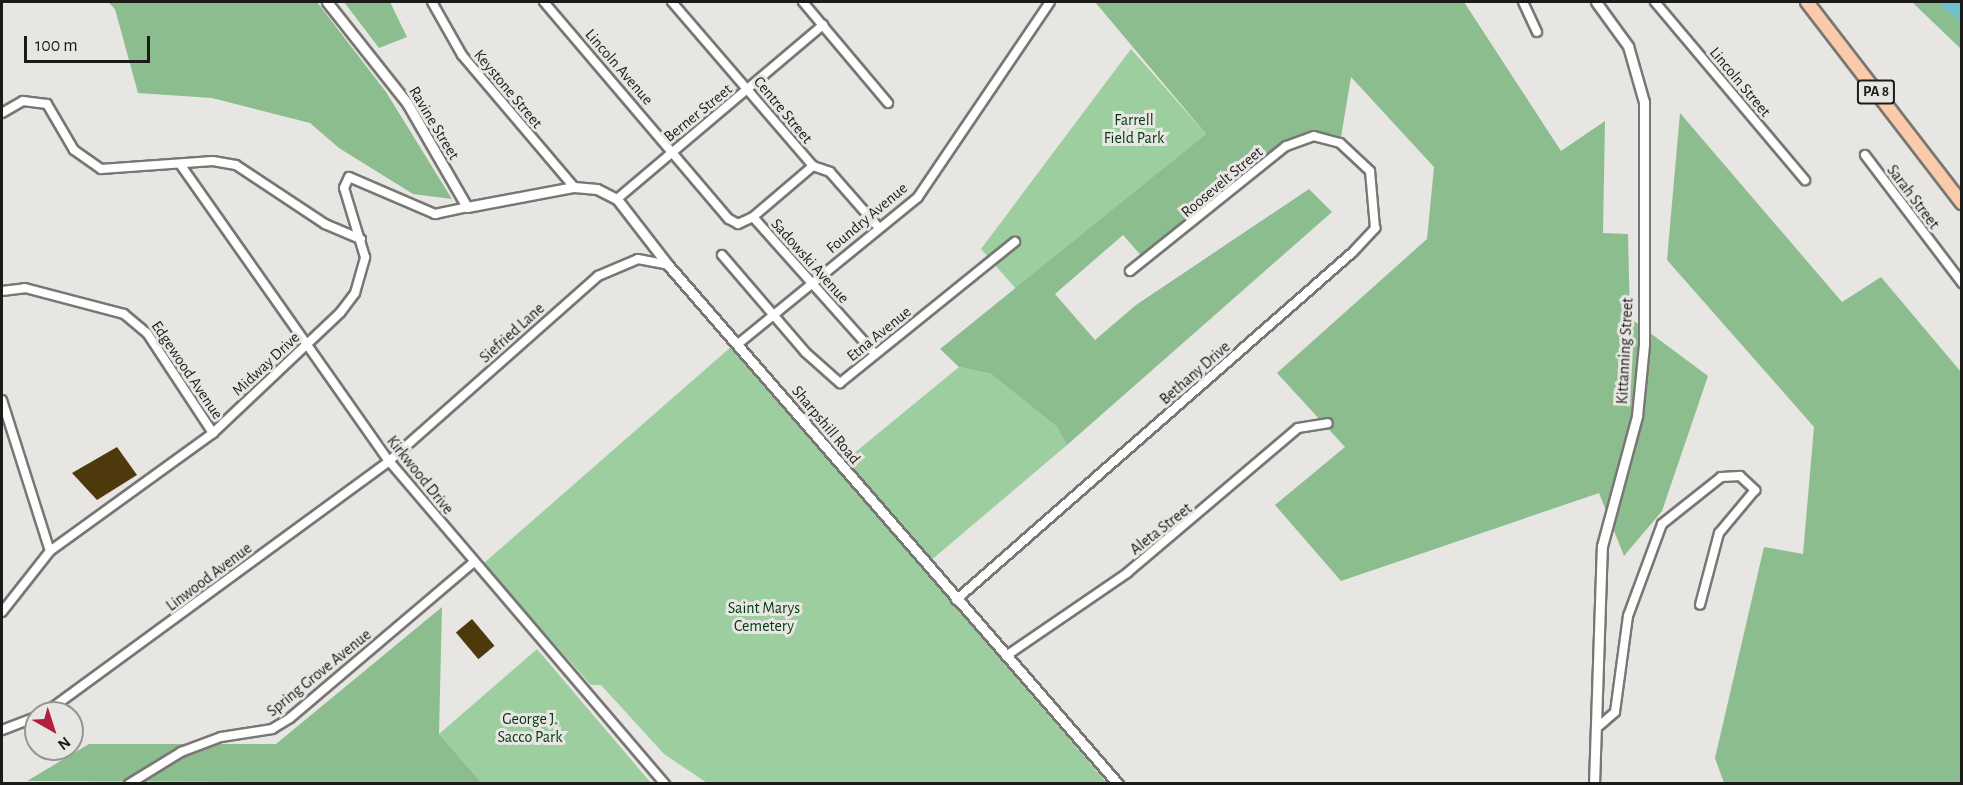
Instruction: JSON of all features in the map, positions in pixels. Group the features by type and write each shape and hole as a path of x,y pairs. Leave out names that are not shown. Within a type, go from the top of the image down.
{"highway":[{"name":"PA 8","path":"1807,2 1962,203"}],"street":[{"name":"Ravine Street","path":"327,2 407,103 467,207"},
{"name":"Keystone Street","path":"432,2 462,55 574,187"},
{"name":"Lincoln Avenue","path":"544,2 675,150"},
{"name":"Centre Street","path":"672,2 813,166 830,172 879,228"},
{"path":"803,2 888,103"},
{"name":"Foundry Avenue","path":"738,344 918,197 1050,2"},
{"path":"1523,2 1538,32"},
{"name":"Kittanning Street","path":"1594,783 1599,726 1602,546 1642,382 1644,102 1628,46 1596,2"},
{"name":"Lincoln Street","path":"1655,2 1805,180"},
{"name":"Berner Street","path":"617,199 823,25"},
{"path":"2,113 23,101 47,104 74,150 102,169 180,164 236,165 326,224 361,239"},
{"name":"Roosevelt Street","path":"1130,271 1286,146 1314,136 1340,143"},
{"name":"Bethany Drive","path":"956,600 1353,252 1375,228 1370,171 1340,143"},
{"name":"Sadowski Avenue","path":"675,150 729,219 738,224 753,217 875,354"},
{"name":"Sarah Street","path":"1865,155 1962,283"},
{"name":"Kirkwood Drive","path":"180,164 388,461 665,783"},
{"path":"753,217 813,166"},
{"name":"Midway Drive","path":"2,612 50,551 213,433 307,345 355,293 363,274 361,239 345,188 349,177 435,214 467,207"},
{"path":"467,207 574,187 597,189 617,199"},
{"name":"Sharpshill Road","path":"617,199 668,265 956,600 1118,783"},
{"name":"Etna Avenue","path":"722,255 773,314 840,383 1015,242"},
{"name":"Siefried Lane","path":"388,461 598,276 638,259 668,265"},
{"name":"Edgewood Avenue","path":"2,291 25,288 82,300 138,323 213,433"},
{"path":"2,399 50,551"},
{"name":"Aleta Street","path":"1006,656 1135,567 1298,428 1328,423"},
{"name":"Linwood Avenue","path":"61,701 388,461"},
{"path":"1599,726 1615,712 1628,616 1662,524 1721,477 1740,476 1755,490 1719,533 1700,605"},
{"name":"Spring Grove Avenue","path":"129,783 181,752 221,737 272,729 290,718 474,562"},
{"path":"2,730 24,722"}],"green space":[{"path":"108,2 317,2 386,92 452,199 413,194 339,148 310,123 212,98 138,93 115,9"},
{"path":"344,2 390,2 407,37 379,48"},
{"path":"1095,2 1464,2 1561,151 1605,121 1603,233 1628,234 1630,318 1708,376 1662,511 1624,556 1599,493 1341,581 1275,505 1345,447 1277,373 1427,239 1434,167 1351,77 1340,143 1314,136 1286,146 1145,260 1123,235 1055,294 1095,340 1136,305 1309,189 1332,212 1067,445 1057,427 991,374 959,367 940,349 1206,134"},
{"path":"1912,2 1961,2 1961,49"},
{"name":"Farrell Field Park","path":"1131,49 1206,134 1016,289 981,249"},
{"path":"1680,113 1842,302 1881,277 1961,372 1961,783 1724,783 1715,758 1764,547 1803,554 1814,427 1667,260"},
{"name":"Saint Marys Cemetery","path":"732,346 836,468 959,367 991,374 1057,427 1067,445 922,568 1107,783 707,783 664,754 601,685 591,685 483,564"},
{"path":"442,607 439,734 482,783 27,781 61,761 84,761 84,747 89,744 276,744"},
{"name":"George J. Sacco Park","path":"537,649 651,783 482,783 439,734"}],"building":[{"path":"117,447 137,475 97,500 72,473"},
{"path":"472,619 494,646 478,659 456,632"}],"waterway":[{"path":"1948,2 1962,13"}]}
